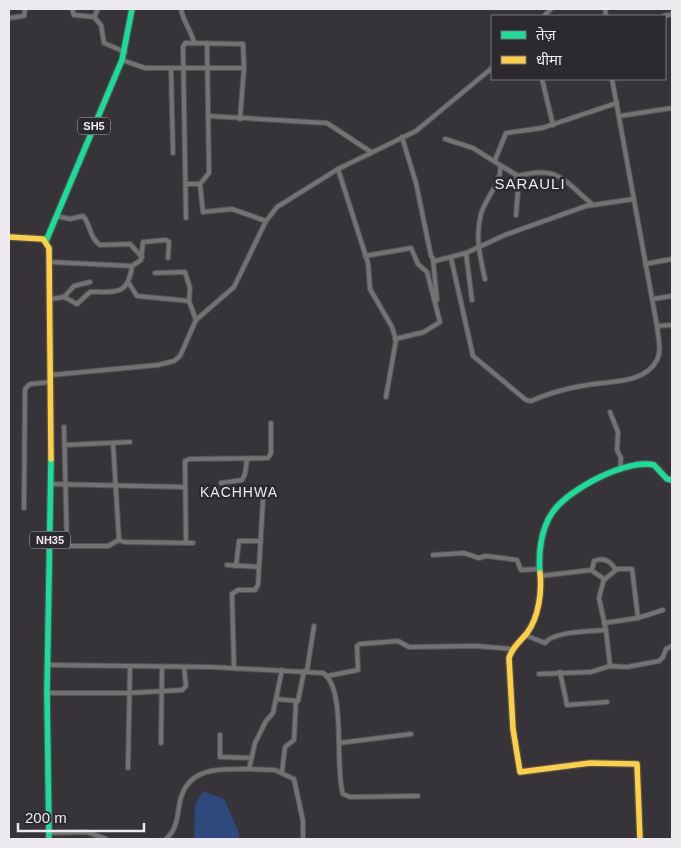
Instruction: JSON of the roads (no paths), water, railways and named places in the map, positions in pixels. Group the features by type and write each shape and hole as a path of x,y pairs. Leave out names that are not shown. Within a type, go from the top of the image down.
{"main road":[{"name":"SH5","path":"46,241 125,52 132,9"},
{"path":"9,237 38,238 46,241"},
{"name":"NH35","path":"46,241 49,262 51,374 47,692 49,836"},
{"path":"640,839 639,768 637,764 590,763 520,772 510,701 509,658 512,649 532,625 541,592 541,549 550,517 555,508 597,479 636,464 651,464 659,468 667,479 672,480"}],"street":[{"path":"9,18 24,16 25,9"},
{"path":"72,9 74,15 94,17 100,24 104,43 125,52"},
{"path":"94,17 98,9"},
{"path":"181,9 182,20 192,33 194,43"},
{"path":"186,218 184,45 194,43 243,44 244,68 240,119"},
{"path":"206,43 209,166 208,173 200,184 203,212 232,209 266,221"},
{"path":"122,60 145,68 244,68"},
{"path":"171,68 173,153"},
{"path":"51,374 167,364 180,356 196,320 234,287 266,221 278,207 338,169 416,131 491,69"},
{"path":"542,80 554,125"},
{"path":"451,258 473,356 527,401 588,384 629,379 654,366 659,356 657,326 653,299 644,264 634,198 621,136 620,116 612,80"},
{"path":"495,160 506,133 554,125 617,103"},
{"path":"620,116 672,108"},
{"path":"208,116 327,123 371,152"},
{"path":"402,137 433,260 437,308"},
{"path":"444,139 472,148 495,160 516,175 537,170 550,171 592,204"},
{"path":"485,279 479,249 478,230 480,214 500,175 500,165"},
{"path":"338,169 365,256 370,290 392,327 395,339 386,398"},
{"path":"516,175 518,190 516,215"},
{"path":"186,184 200,184"},
{"path":"433,260 451,258 479,249 505,235 592,204 634,198"},
{"path":"57,216 70,218 82,216 86,220 91,237 100,246 130,244 142,257"},
{"path":"49,262 132,266 140,262 143,242 166,240 169,242 168,258"},
{"path":"365,256 412,248 418,264 427,270 440,320 438,325 424,332 395,339"},
{"path":"466,253 472,300"},
{"path":"644,264 672,259"},
{"path":"50,298 64,297 77,304 90,292 115,292 128,282 132,266"},
{"path":"154,273 186,272 190,288 189,301 196,320"},
{"path":"64,297 74,286 90,282"},
{"path":"128,282 137,296 189,301"},
{"path":"653,299 672,296"},
{"path":"657,326 672,325"},
{"path":"24,508 26,387 30,384 51,382"},
{"path":"610,412 618,432 618,450 621,458 620,470"},
{"path":"186,543 184,464 187,460 265,458 270,456 271,423"},
{"path":"64,427 67,546"},
{"path":"65,445 130,442"},
{"path":"113,443 119,540"},
{"path":"221,483 242,480 245,474 247,458"},
{"path":"50,484 185,487"},
{"path":"234,668 232,594 238,590 257,588 263,500"},
{"path":"49,546 108,546 119,540 124,542 193,543"},
{"path":"236,566 239,541 260,542"},
{"path":"433,555 464,553 479,558 486,556 517,560 519,570 540,569"},
{"path":"592,570 594,561 603,559 610,561 616,570"},
{"path":"227,565 259,567"},
{"path":"610,666 606,630 599,598 604,580 616,570 629,568 632,570 638,618"},
{"path":"540,576 592,570 604,580"},
{"path":"604,623 638,618 663,610"},
{"path":"282,772 285,747 294,740 296,702 299,700 314,626"},
{"path":"525,635 545,643 548,640 573,632 606,630"},
{"path":"327,676 358,670 356,646 360,644 398,641 409,647 476,646 512,649"},
{"path":"539,674 591,672 610,666 628,667 659,661 666,650 672,646"},
{"path":"48,665 234,668 322,673 327,676 332,686 340,743 342,789 346,796 418,796"},
{"path":"128,768 130,666"},
{"path":"161,743 162,667"},
{"path":"47,692 129,693 184,689 184,667"},
{"path":"249,769 261,730 273,713 282,670"},
{"path":"560,672 567,705 607,702"},
{"path":"276,699 296,702"},
{"path":"340,743 411,734"},
{"path":"220,735 220,757 251,758"},
{"path":"166,839 174,830 182,791 190,781 209,770 271,769 291,776 296,782 303,821 303,839"},
{"path":"75,832 75,839"},
{"path":"49,836 87,832 103,839"},
{"path":"87,832 87,839"}],"water":[{"path":"203,791 224,799 239,833 239,839 194,839 195,805"}],"district":[{"name":"SARAULI","path":"530,184"},
{"name":"KACHHWA","path":"239,492"}]}
